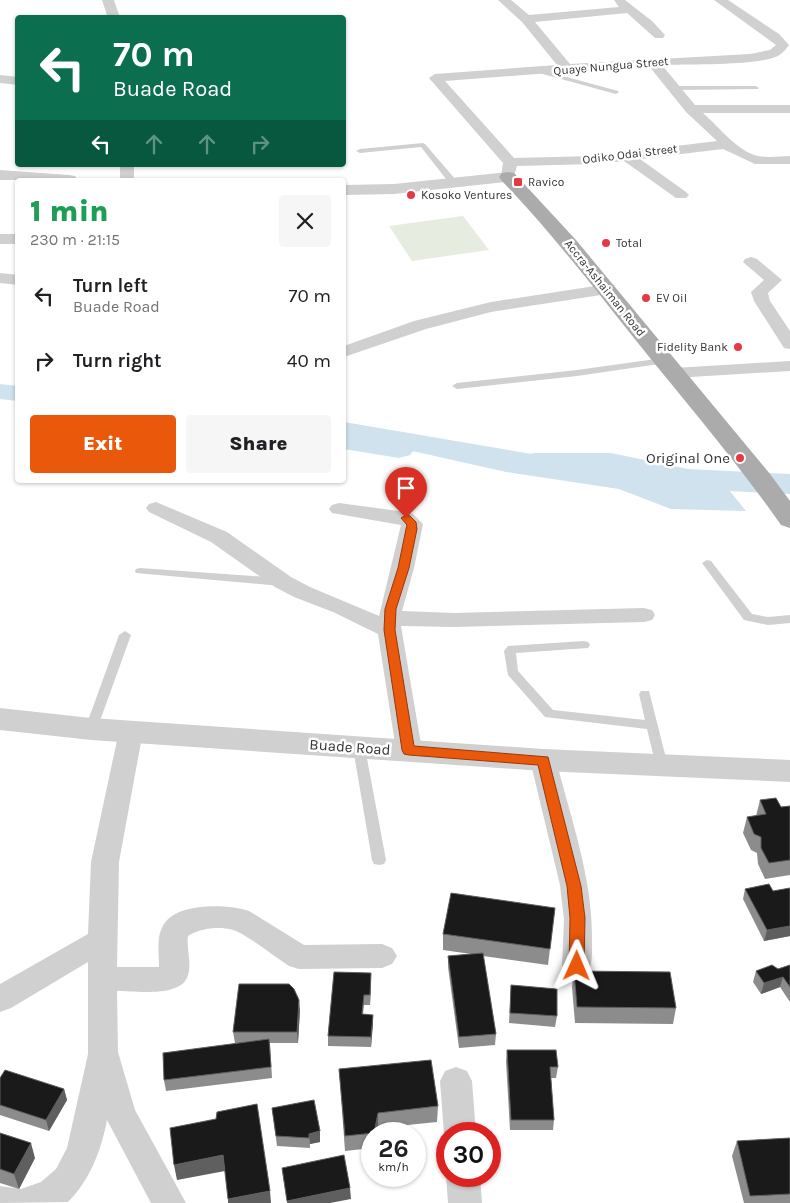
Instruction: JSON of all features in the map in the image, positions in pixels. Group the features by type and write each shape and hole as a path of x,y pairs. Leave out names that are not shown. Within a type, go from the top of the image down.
{"main road":[{"name":"Accra-Ashaiman Road","path":"509,170 608,289 789,518"}],"street":[{"path":"113,15 109,0 121,0"},
{"path":"504,0 526,19 568,70"},
{"path":"618,0 659,36"},
{"path":"720,0 787,45"},
{"path":"526,19 630,9"},
{"name":"Quaye Nungua Street","path":"509,170 435,78 542,72 652,62 750,58 774,53 787,45"},
{"path":"652,62 691,109 723,138 725,144 755,160 790,160"},
{"path":"0,79 15,80"},
{"path":"691,109 790,109"},
{"name":"Odiko Odai Street","path":"509,170 725,144"},
{"path":"627,156 681,194"},
{"path":"346,190 394,188 453,182 509,170"},
{"path":"0,175 41,178"},
{"path":"0,239 15,239"},
{"path":"751,262 774,280 759,292 762,301 790,344"},
{"path":"0,278 15,280"},
{"path":"346,351 420,325 491,307 608,289"},
{"path":"668,367 790,366"},
{"path":"156,508 219,537 283,582 390,624 644,614"},
{"path":"339,509 406,518 412,524 403,568 390,609 390,624 409,750"},
{"name":"Buade Road","path":"0,720 132,732 543,760 790,771"},
{"path":"27,1203 56,1192 72,1173 83,1152 103,1052 105,862 132,732"},
{"path":"543,760 574,886 578,918 577,966"},
{"path":"103,979 165,979 174,974 173,942 175,930 191,920 210,917 238,919 299,957 382,956"},
{"path":"0,999 103,939"},
{"path":"103,1052 120,1114 169,1203"},
{"path":"456,1081 459,1122"},
{"path":"464,1187 465,1203"},
{"path":"0,1202 15,1203"}],"lane":[{"path":"542,72 616,92"},
{"path":"675,88 756,88"},
{"path":"360,151 423,145 453,182"},
{"path":"457,386 577,373 668,367"},
{"path":"707,563 748,617 768,621 790,619"},
{"path":"140,571 283,582"},
{"path":"92,729 125,635"},
{"path":"584,645 512,649 510,651 511,669 549,714 653,726"},
{"path":"644,694 662,766"},
{"path":"359,748 379,860"}],"shaded area":[{"path":"463,216 489,250 412,261 389,226"}],"water":[{"path":"0,384 15,386 15,401 0,399"},
{"path":"346,422 661,476 729,490 746,511 671,509 619,489 506,472 417,452 346,440"}],"building":[{"path":"776,798 781,807 790,806 790,860 769,863 761,848 761,837 754,834 747,817 766,814 760,800"},
{"path":"769,884 773,891 790,888 790,926 767,930 745,889"},
{"path":"451,893 555,908 550,949 443,934"},
{"path":"483,953 496,1034 459,1037 448,956"},
{"path":"772,965 778,969 790,965 790,987 783,977 764,983 756,971"},
{"path":"574,971 670,972 676,1008 577,1007"},
{"path":"334,972 371,973 370,995 364,995 362,1014 373,1015 371,1037 328,1036"},
{"path":"239,984 289,984 294,989 299,1000 297,1032 233,1032"},
{"path":"511,985 557,989 557,1016 510,1013"},
{"path":"269,1039 271,1067 164,1080 163,1053"},
{"path":"507,1050 556,1050 558,1067 550,1067 554,1120 511,1120"},
{"path":"431,1060 438,1106 378,1113 376,1122 361,1122 361,1134 345,1136 339,1069"},
{"path":"5,1070 64,1089 46,1120 0,1105 0,1078"},
{"path":"314,1100 320,1131 309,1134 309,1138 276,1136 272,1108"},
{"path":"257,1104 270,1191 228,1199 223,1155 174,1165 170,1128 216,1119 217,1112"},
{"path":"0,1133 31,1143 14,1174 0,1169"},
{"path":"790,1138 790,1194 750,1196 737,1141"},
{"path":"344,1155 350,1188 287,1201 282,1168"}],"waterway":[{"path":"346,440 399,448"},
{"path":"534,463 611,463 688,479 790,484"}],"place":[{"name":"Ravico","path":"518,182"},
{"name":"Kosoko Ventures","path":"411,195"},
{"name":"Total","path":"606,243"},
{"name":"EV Oil","path":"646,298"},
{"name":"Fidelity Bank","path":"738,347"},
{"name":"Original One","path":"740,458"}],"route":[{"path":"406,518 410,520 412,529 403,568 390,609 390,630 409,750 543,760 574,886 578,918 577,966"}]}
